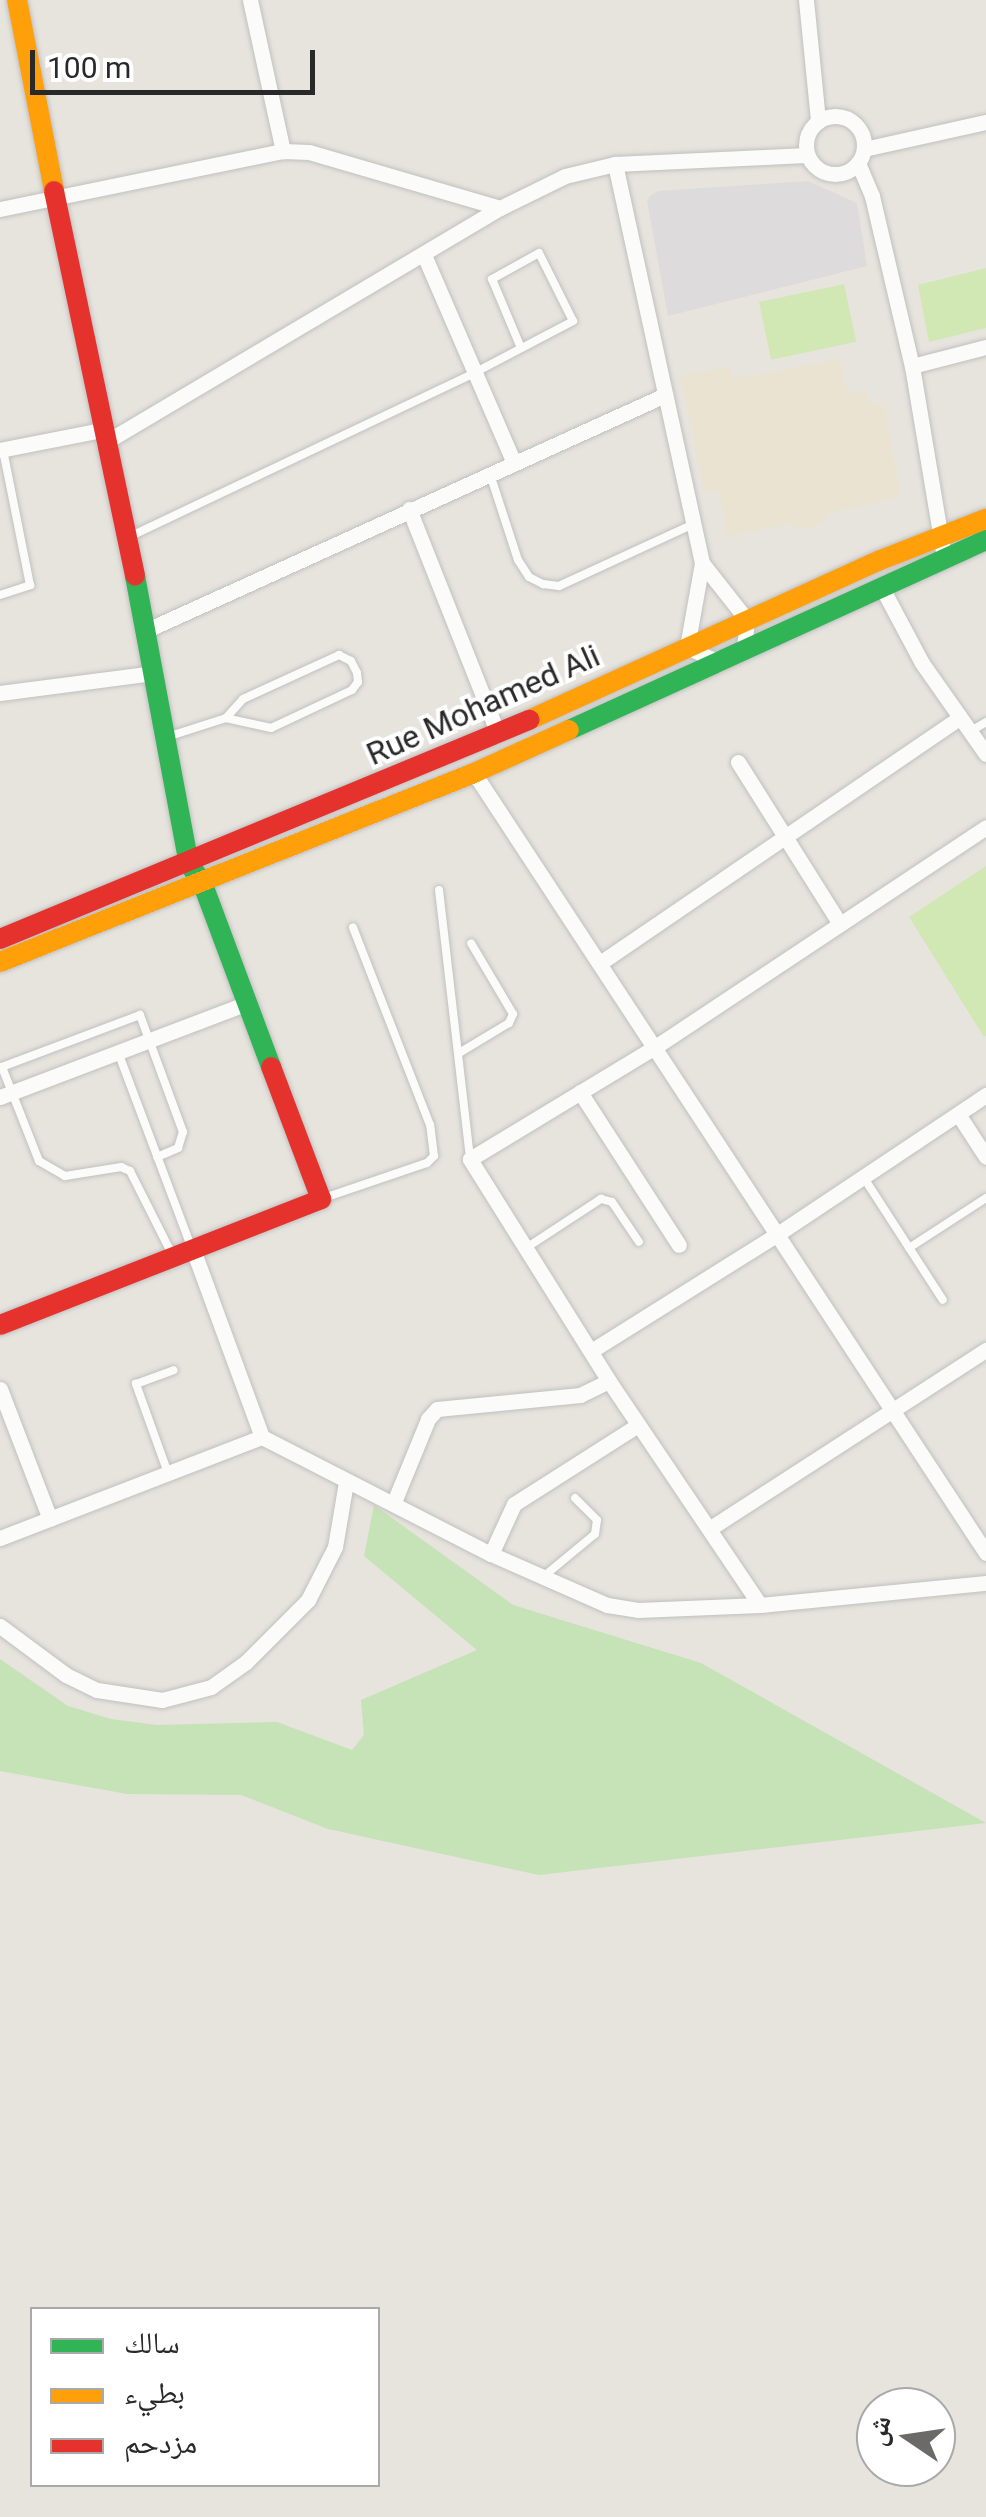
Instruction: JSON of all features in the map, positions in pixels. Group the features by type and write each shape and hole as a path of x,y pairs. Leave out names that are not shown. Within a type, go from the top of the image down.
{"street":[{"path":"0,3 15,0 102,437 147,630 189,864 202,882 321,1199 0,1324"},
{"path":"250,0 283,152"},
{"path":"806,0 818,121"},
{"path":"944,558 912,366 861,156 858,127 839,116 818,121 807,136 807,156 812,164 830,174 850,170 861,156 986,122"},
{"path":"0,210 283,152 309,152 500,208"},
{"path":"2,450 102,437 500,208 565,176 615,164 807,156"},
{"path":"615,164 702,563 687,647 718,662"},
{"path":"424,255 514,463"},
{"path":"912,366 986,346"},
{"path":"147,630 665,395"},
{"path":"409,510 498,734"},
{"name":"Rue Mohamed Ali","path":"0,939 498,734 940,534 986,518"},
{"path":"0,962 474,774 986,540"},
{"path":"702,563 747,620 744,649"},
{"path":"882,586 959,718 986,754"},
{"path":"0,693 154,673"},
{"path":"600,964 959,718"},
{"path":"738,762 840,924"},
{"path":"474,774 780,1234 986,1553"},
{"path":"760,1605 609,1381 470,1159 655,1047 986,827"},
{"path":"4,1095 247,1003"},
{"path":"580,1092 679,1245"},
{"path":"591,1351 780,1234 986,1096"},
{"path":"958,1114 986,1157"},
{"path":"183,1253 262,1437 491,1554 607,1605 638,1610 760,1605 986,1583"},
{"path":"708,1529 986,1350"},
{"path":"394,1502 428,1418 438,1409 580,1395 609,1381"},
{"path":"0,1388 50,1518"},
{"path":"491,1554 514,1504 638,1425"},
{"path":"0,1538 262,1437"},
{"path":"0,1626 66,1675 98,1690 162,1700 211,1686 246,1662 308,1600 335,1547 346,1482"}],"lane":[{"path":"127,538 474,373 521,348 572,320 539,254 492,280 521,348"},
{"path":"0,595 30,585 2,450"},
{"path":"490,474 518,560 529,577 544,584 559,586 694,524"},
{"path":"166,737 226,718 271,728 352,690 358,682 357,673 351,661 339,655 243,699 226,718"},
{"path":"970,732 986,722"},
{"path":"439,890 470,1159"},
{"path":"321,1199 427,1163 434,1156 430,1125 353,927"},
{"path":"459,1053 508,1023 513,1014 471,943"},
{"path":"158,1157 178,1148 184,1132 140,1015 2,1067 4,1095 39,1161 65,1176 120,1167 130,1171 183,1253"},
{"path":"118,1052 158,1157 183,1253"},
{"path":"864,1177 943,1300"},
{"path":"909,1248 986,1198"},
{"path":"526,1248 601,1199 612,1202 640,1242"},
{"path":"168,1473 136,1384 174,1370"},
{"path":"543,1576 595,1534 597,1520 575,1498"}],"shaded area":[{"path":"808,181 857,203 867,266 668,316 647,201 650,196 658,191"},
{"path":"840,359 848,394 866,391 869,404 885,403 900,493 892,499 831,513 826,521 807,529 787,525 727,536 718,490 704,493 680,375 730,367 733,379"}],"green space":[{"path":"986,268 986,328 929,342 918,285"},
{"path":"844,284 856,342 771,360 759,302"},
{"path":"986,866 986,1036 984,1037 909,917"},
{"path":"374,1505 513,1605 701,1663 986,1823 539,1875 328,1829 241,1795 127,1794 0,1771 0,1659 68,1706 111,1719 157,1725 277,1722 352,1750 364,1735 361,1700 477,1650 364,1556"}],"traffic: fast":[{"path":"569,730 986,540"},
{"path":"135,576 189,864 202,882 271,1067"}],"traffic: slow":[{"path":"17,0 54,191"},
{"path":"529,720 878,561 986,519"},
{"path":"0,962 474,773 569,730"}],"traffic: jam":[{"path":"54,191 135,576"},
{"path":"0,939 529,720"},
{"path":"0,1325 321,1199 271,1067"}]}
